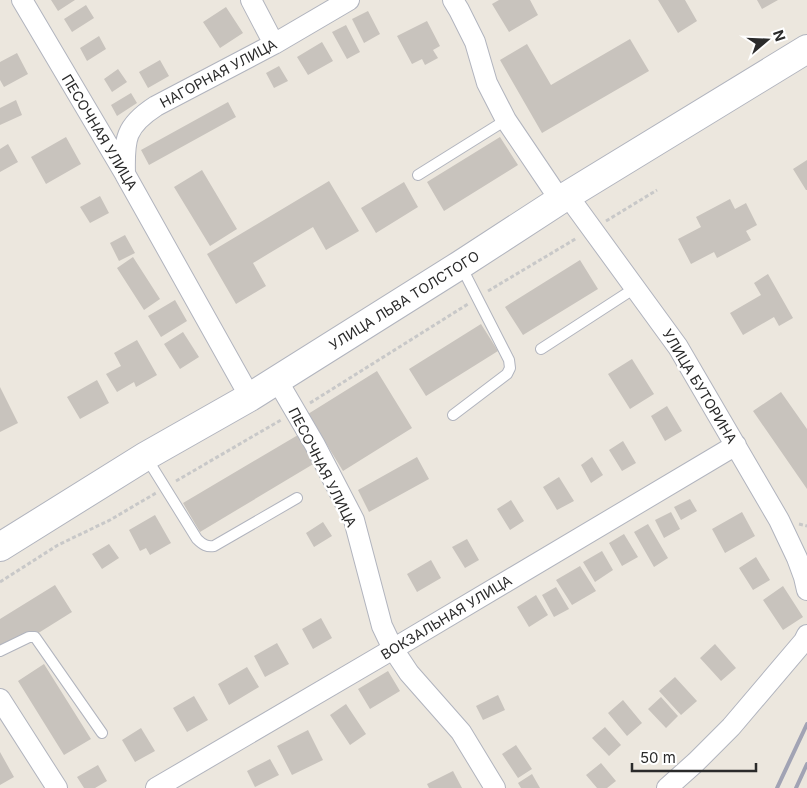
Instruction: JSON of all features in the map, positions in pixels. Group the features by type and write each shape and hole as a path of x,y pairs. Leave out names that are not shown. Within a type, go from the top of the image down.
{"main road":[{"name":"УЛИЦА ЛЬВА ТОЛСТОГО","path":"0,547 146,456 250,397 564,198 807,49"}],"street":[{"name":"ПЕСОЧНАЯ УЛИЦА","path":"22,0 125,174 250,397"},
{"path":"251,0 274,44"},
{"name":"НАГОРНАЯ УЛИЦА","path":"125,174 126,144 130,130 135,121 144,113 274,44 349,0"},
{"path":"453,0 475,42 487,83 506,120 564,198"},
{"name":"УЛИЦА БУТОРИНА","path":"564,198 666,328 678,347 779,520 797,558 807,590"},
{"name":"ПЕСОЧНАЯ УЛИЦА","path":"277,380 315,445 354,520 382,626 393,649 409,673 461,732 495,788"},
{"name":"ВОКЗАЛЬНАЯ УЛИЦА","path":"156,788 736,445"},
{"path":"667,788 731,727 806,638"},
{"path":"0,699 57,788"}],"lane":[{"path":"418,175 506,120"},
{"path":"453,415 507,374 510,368 509,360 460,265"},
{"path":"541,349 635,288"},
{"path":"146,456 197,539 202,544 208,546 214,546 297,498"},
{"path":"0,651 29,637 35,637 102,733"}],"path":[{"path":"606,221 657,190"},
{"path":"486,292 580,236"},
{"path":"302,407 470,303"},
{"path":"168,486 286,417"},
{"path":"0,582 58,545 110,520 160,491"}],"building":[{"path":"51,0 75,0 58,11"},
{"path":"499,0 530,0 538,15 509,32 492,4"},
{"path":"658,0 685,0 697,21 678,33"},
{"path":"757,0 778,0 762,9"},
{"path":"86,5 94,18 72,32 64,19"},
{"path":"226,7 243,33 220,48 203,22"},
{"path":"368,11 380,34 364,43 352,19"},
{"path":"427,21 440,46 433,50 438,58 425,65 422,59 412,64 397,36"},
{"path":"346,25 360,52 347,59 332,32"},
{"path":"99,36 106,49 87,61 80,48"},
{"path":"630,39 649,71 542,133 500,60 527,44 551,85"},
{"path":"322,42 333,61 308,75 297,57"},
{"path":"17,53 28,74 4,87 0,80 0,62"},
{"path":"160,60 169,76 148,88 139,72"},
{"path":"279,66 288,81 274,88 266,73"},
{"path":"118,69 127,82 112,92 104,79"},
{"path":"131,93 137,103 117,116 111,105"},
{"path":"16,100 22,115 0,125 0,108"},
{"path":"228,102 236,117 149,165 141,150"},
{"path":"66,137 81,164 46,184 31,157"},
{"path":"500,137 518,165 444,211 427,182"},
{"path":"8,144 18,162 0,172 0,149"},
{"path":"807,160 807,190 806,190 793,169"},
{"path":"202,170 237,229 210,246 174,187"},
{"path":"329,181 359,231 326,250 313,227 253,263 266,286 236,304 207,254"},
{"path":"404,182 418,207 376,233 361,208"},
{"path":"100,196 109,213 90,223 80,207"},
{"path":"730,199 735,209 746,203 757,225 746,231 751,240 717,258 714,252 691,264 678,239 701,227 696,217"},
{"path":"125,235 135,253 119,261 110,243"},
{"path":"133,257 160,299 144,310 117,268"},
{"path":"580,260 598,289 523,335 505,307"},
{"path":"768,274 793,318 779,326 774,317 743,335 730,313 761,295 754,283"},
{"path":"175,300 187,321 161,337 148,316"},
{"path":"481,324 498,351 426,396 409,369"},
{"path":"183,332 199,357 180,369 164,344"},
{"path":"137,340 157,375 136,387 134,382 117,392 106,374 121,366 114,353"},
{"path":"632,359 654,394 630,409 608,374"},
{"path":"377,371 412,428 343,471 308,414"},
{"path":"97,380 109,403 80,419 67,397"},
{"path":"0,387 18,423 0,432"},
{"path":"781,392 807,429 807,489 753,411"},
{"path":"667,406 682,431 665,441 651,416"},
{"path":"298,435 315,463 200,532 183,503"},
{"path":"623,441 636,463 622,471 609,450"},
{"path":"417,457 429,479 369,512 358,490"},
{"path":"592,457 603,475 591,483 581,465"},
{"path":"559,477 574,501 557,510 543,487"},
{"path":"690,499 697,511 681,520 674,507"},
{"path":"511,500 524,521 510,530 497,509"},
{"path":"671,512 680,529 664,538 655,520"},
{"path":"742,512 755,536 725,553 712,529"},
{"path":"155,515 171,543 150,555 146,548 140,551 129,530"},
{"path":"323,522 332,536 314,547 306,533"},
{"path":"648,524 668,558 654,567 634,532"},
{"path":"624,534 638,557 622,566 609,543"},
{"path":"467,539 479,560 465,568 452,547"},
{"path":"109,544 119,558 102,569 92,554"},
{"path":"602,551 613,570 595,582 583,562"},
{"path":"756,557 770,580 753,590 739,568"},
{"path":"431,560 441,578 417,592 407,574"},
{"path":"580,566 596,591 572,605 556,580"},
{"path":"55,585 72,612 0,657 0,619"},
{"path":"783,586 803,617 783,630 763,600"},
{"path":"556,587 569,609 554,617 542,595"},
{"path":"536,595 548,615 529,627 517,607"},
{"path":"321,618 332,638 313,649 302,629"},
{"path":"277,643 289,664 265,677 254,656"},
{"path":"715,644 736,668 721,681 700,658"},
{"path":"44,664 91,739 64,755 18,681"},
{"path":"247,667 259,687 229,705 218,684"},
{"path":"388,671 400,691 370,709 358,689"},
{"path":"675,677 697,701 681,715 659,691"},
{"path":"498,695 505,710 483,720 476,706"},
{"path":"194,696 208,720 187,732 173,708"},
{"path":"661,697 678,716 666,728 648,709"},
{"path":"623,700 642,723 627,736 608,713"},
{"path":"346,704 366,734 350,745 330,715"},
{"path":"605,727 621,745 609,756 592,738"},
{"path":"141,728 155,751 135,762 122,740"},
{"path":"308,730 323,760 292,775 277,746"},
{"path":"516,745 532,769 518,778 502,754"},
{"path":"0,752 14,777 0,785"},
{"path":"270,759 279,775 255,787 247,771"},
{"path":"601,763 616,781 607,788 597,788 586,775"},
{"path":"98,765 107,781 95,788 84,788 77,777"},
{"path":"453,771 462,788 429,788 427,784"},
{"path":"532,774 540,788 521,788 518,783"}],"railway":[{"path":"777,788 807,724"},
{"path":"796,788 807,764"}]}
